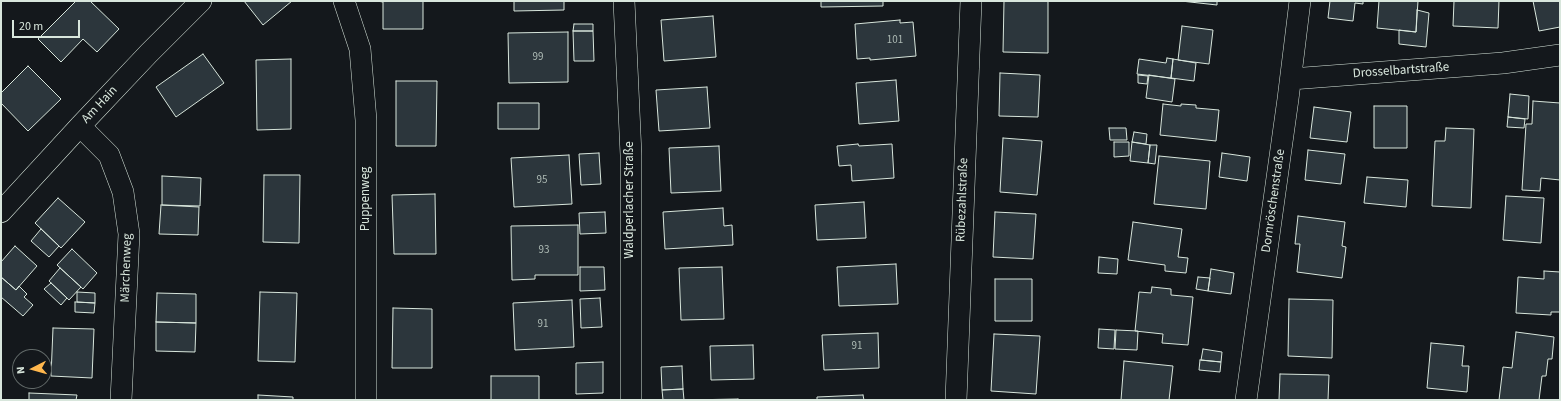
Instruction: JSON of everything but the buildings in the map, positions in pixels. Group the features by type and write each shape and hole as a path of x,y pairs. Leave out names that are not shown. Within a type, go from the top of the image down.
{"street":[{"name":"Am Hain","path":"1,212 149,53 201,1"},
{"name":"Puppenweg","path":"344,1 360,49 366,120 366,400"},
{"name":"Waldperlacher Straße","path":"624,1 631,155 631,400"},
{"name":"Rübezahlstraße","path":"956,400 971,1"},
{"name":"Dornröschenstraße","path":"1246,400 1300,1"},
{"name":"Drosselbartstraße","path":"1290,79 1512,62 1560,55"},
{"name":"Märchenweg","path":"80,126 109,154 123,192 129,242 121,400"}]}
